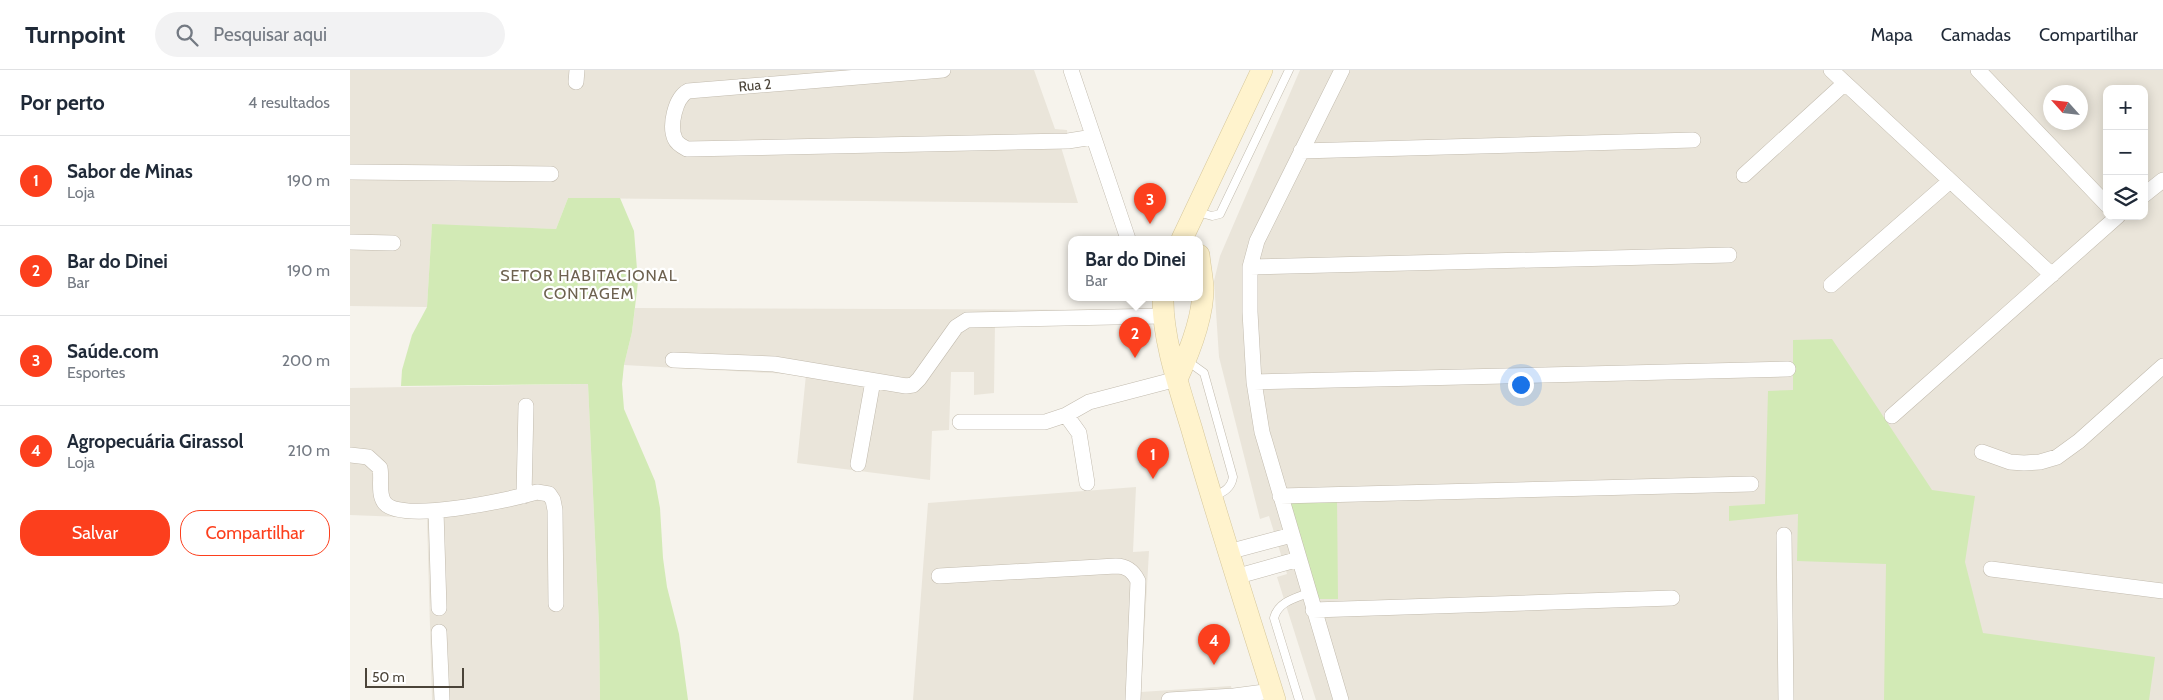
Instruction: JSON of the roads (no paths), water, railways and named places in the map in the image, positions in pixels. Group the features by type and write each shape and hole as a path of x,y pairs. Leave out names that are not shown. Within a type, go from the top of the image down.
{"main road":[{"path":"1184,236 1201,204 1262,70"},
{"path":"1198,236 1201,204"},
{"path":"1181,369 1202,301"},
{"path":"1163,312 1171,329 1182,331 1197,321"},
{"path":"1163,312 1181,369 1211,498 1273,695"}],"street":[{"name":"Rua 2","path":"943,70 688,91 682,94 676,104 674,138 678,144 687,149 1068,141 1093,137"},
{"path":"1071,70 1127,236"},
{"path":"1341,700 1262,432 1254,382 1250,312 1250,267 1257,241 1342,70"},
{"path":"1831,70 2052,275"},
{"path":"1978,70 2103,201"},
{"path":"1744,175 1845,83"},
{"path":"1301,151 1693,140"},
{"path":"350,172 551,174"},
{"path":"2148,192 2163,180"},
{"path":"1832,285 1950,181"},
{"path":"1892,416 2114,220"},
{"path":"350,242 393,242"},
{"path":"1250,267 1729,255"},
{"path":"673,360 774,364 906,386 913,385 919,379 956,327 967,320 1163,312"},
{"path":"1982,452 2010,462 2024,463 2040,462 2057,457 2163,366"},
{"path":"960,422 1044,422 1066,415 1089,402 1181,369"},
{"path":"1254,382 1788,369"},
{"path":"858,464 873,381"},
{"path":"524,496 526,406"},
{"path":"1066,415 1078,433 1088,483"},
{"path":"350,455 368,457 380,468 381,495 384,502 398,511 436,512 544,492 553,500 555,510 556,604"},
{"path":"1280,496 1751,484"},
{"path":"436,512 439,608"},
{"path":"1228,552 1292,535"},
{"path":"1784,535 1786,700"},
{"path":"1235,577 1299,559"},
{"path":"939,576 1116,566 1129,569 1134,573 1138,581 1133,700"},
{"path":"1991,569 2163,591"},
{"path":"1313,610 1672,598"},
{"path":"439,632 442,700"},
{"path":"1169,700 1273,695"}],"lane":[{"path":"1201,204 1212,216 1220,214 1289,70"},
{"path":"1299,700 1274,618 1276,611 1285,602 1308,593"}],"place":[{"name":"Saúde.com","path":"1150,224"},
{"name":"Bar do Dinei","path":"1135,358"},
{"name":"Sabor de Minas","path":"1153,479"},
{"name":"Agropecuária Girassol","path":"1214,665"}],"district":[{"name":"SETOR HABITACIONAL CONTAGEM","path":"589,284"}]}
